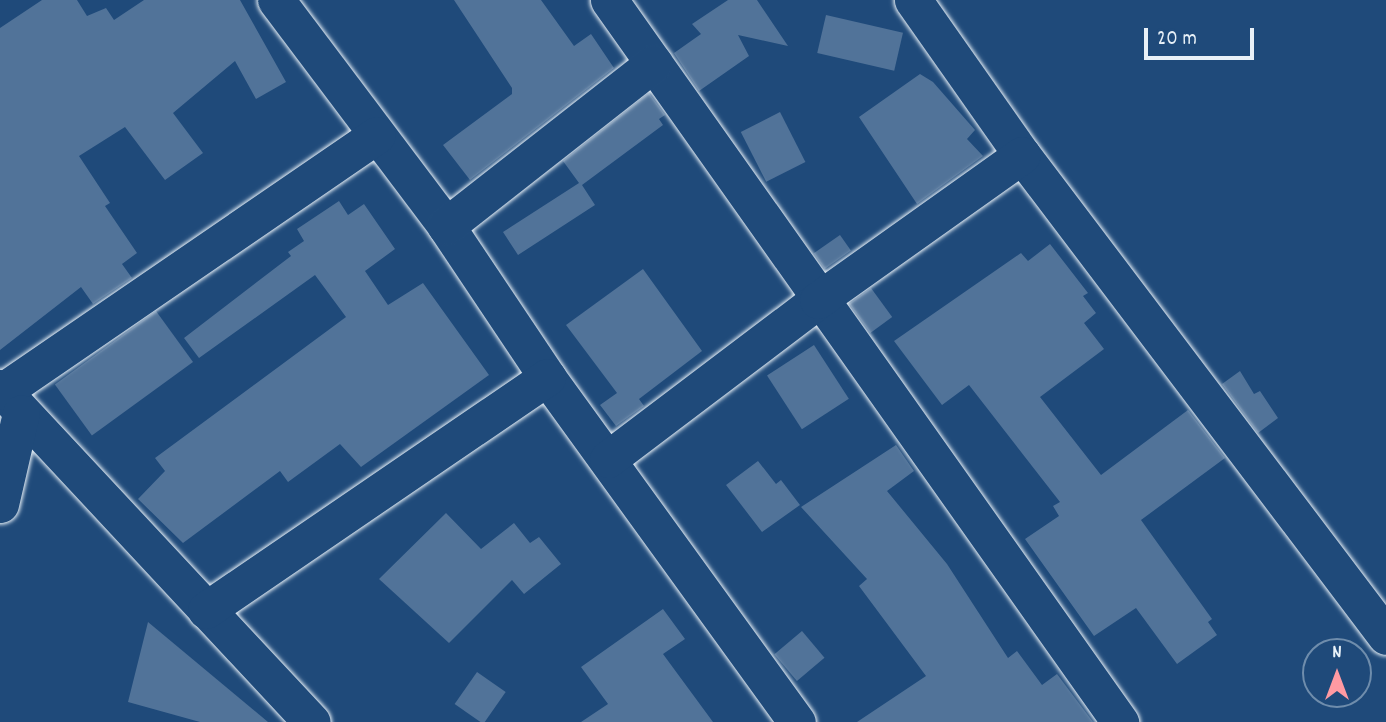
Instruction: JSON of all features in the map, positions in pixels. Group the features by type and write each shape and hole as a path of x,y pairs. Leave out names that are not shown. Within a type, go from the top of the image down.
{"street":[{"path":"276,0 446,226 547,377 797,722"},
{"path":"609,0 818,300 1120,722"},
{"path":"913,0 1022,155 1386,636"},
{"path":"446,226 654,63"},
{"path":"8,397 377,135"},
{"path":"608,459 818,300 1022,155"},
{"path":"206,610 547,377"},
{"path":"0,504 8,397"},
{"path":"8,397 206,610 298,716"}],"building":[{"path":"42,0 77,0 87,16 106,8 114,20 144,0 240,0 286,82 256,99 235,61 173,113 203,153 165,180 125,127 79,156 110,203 105,206 137,253 122,264 132,278 93,304 81,287 0,350 0,28"},
{"path":"454,0 541,0 574,46 591,34 614,68 470,180 443,145 512,94 512,88"},
{"path":"728,0 757,0 788,46 738,35 749,56 699,91 674,53 701,34 692,24"},
{"path":"826,15 903,33 894,71 817,53"},
{"path":"920,74 933,82 975,130 967,139 983,156 917,204 859,117"},
{"path":"649,93 665,115 659,119 663,125 582,185 595,205 518,255 503,232 579,183 563,161"},
{"path":"780,112 805,162 766,182 741,132"},
{"path":"339,201 348,215 364,204 395,249 365,271 388,305 423,283 489,375 361,467 340,444 288,482 280,471 183,543 138,499 165,471 155,458 346,317 315,275 199,358 184,338 291,256 288,252 304,241 297,229"},
{"path":"840,235 851,251 825,269 814,253"},
{"path":"1050,244 1088,293 1083,296 1096,313 1084,323 1104,349 1040,397 1101,475 1188,410 1225,458 1141,520 1212,619 1208,622 1217,635 1177,664 1136,608 1094,636 1025,539 1059,516 1053,506 1060,502 969,385 942,405 894,341 1021,253 1028,261"},
{"path":"643,269 702,351 639,399 644,406 616,426 600,405 617,393 566,325"},
{"path":"871,288 892,317 870,333 849,304"},
{"path":"156,311 193,362 92,435 55,384"},
{"path":"814,345 849,399 802,429 767,375"},
{"path":"1240,371 1254,394 1260,391 1278,418 1258,433 1222,384"},
{"path":"896,445 914,471 887,491 947,564 1008,658 1017,651 1042,685 1057,674 1093,722 857,722 926,676 859,586 867,579 801,507"},
{"path":"758,461 776,484 781,480 800,505 762,532 726,485"},
{"path":"446,513 481,549 514,523 530,543 539,537 561,564 524,594 512,580 449,643 379,579"},
{"path":"663,609 685,639 663,654 713,722 581,722 608,704 581,667"},
{"path":"148,622 268,722 200,722 128,702"},
{"path":"802,631 824,658 797,681 774,654"},
{"path":"477,672 506,692 485,722 480,722 455,704"}]}
